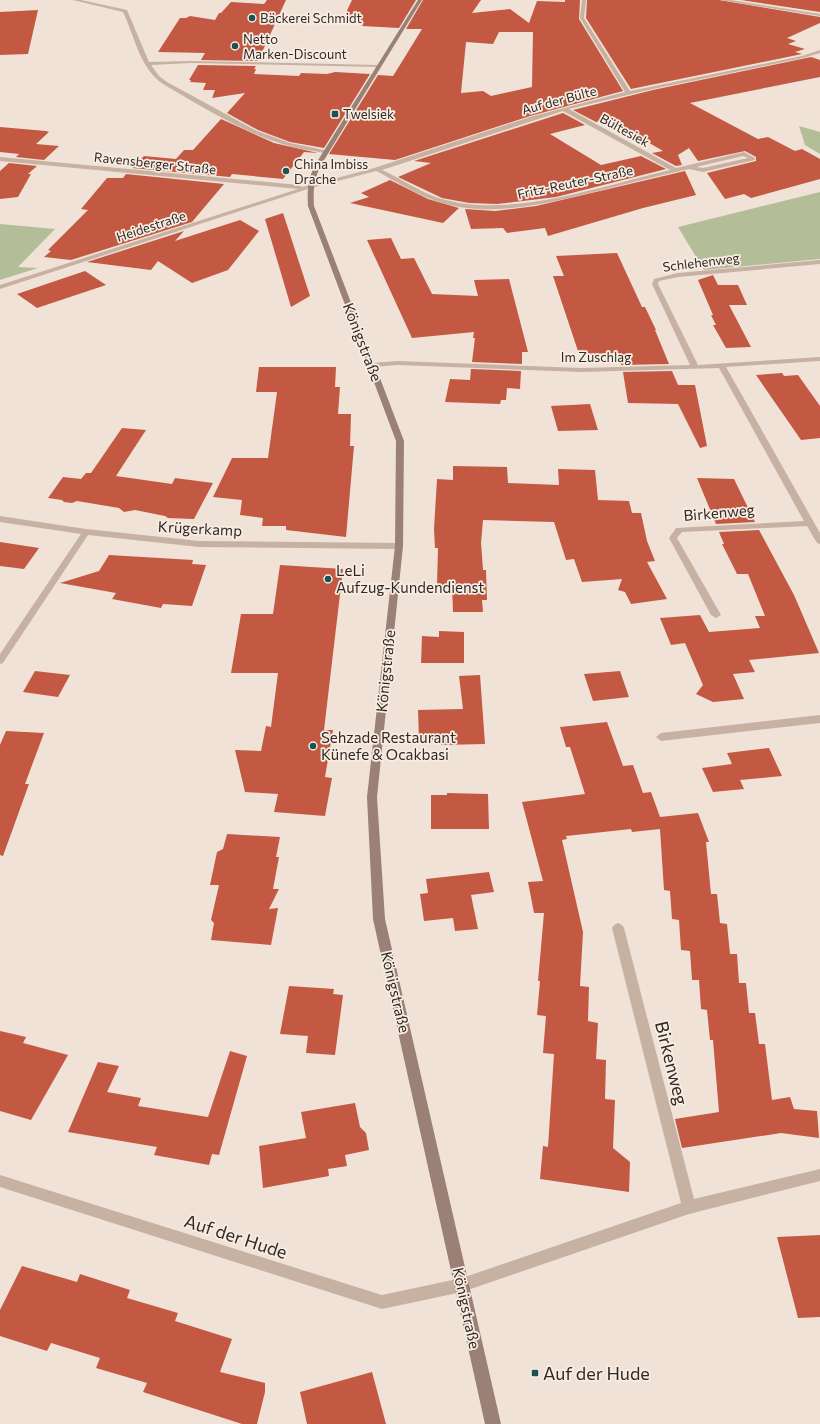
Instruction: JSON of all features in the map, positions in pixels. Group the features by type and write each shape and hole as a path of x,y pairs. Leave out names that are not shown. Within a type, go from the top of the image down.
{"main road":[{"name":"Königstraße","path":"420,0 312,174 309,187 311,206 400,440 399,546 372,797 380,919 493,1424"}],"street":[{"path":"75,0 125,11 148,64 157,77 234,121 263,135 302,149 326,151"},
{"path":"584,0 582,18 629,94"},
{"path":"722,0 820,15"},
{"name":"Auf der Bülte","path":"309,187 340,180 376,169 495,129 564,109 803,57 820,51"},
{"path":"148,64 192,62 379,66"},
{"name":"Bültesiek","path":"564,109 675,170"},
{"name":"Fritz-Reuter-Straße","path":"376,169 439,200 472,206 506,207 534,204 675,170 744,154 753,159 703,170 689,167"},
{"name":"Ravensberger Straße","path":"0,159 279,186 309,187"},
{"name":"Heidestraße","path":"0,287 309,187"},
{"name":"Schlehenweg","path":"695,367 655,284 656,280 678,275 820,262"},
{"name":"Im Zuschlag","path":"372,365 398,363 581,370 722,366 820,359"},
{"path":"722,366 820,541"},
{"name":"Krügerkamp","path":"0,519 86,532 199,544 399,546"},
{"name":"Birkenweg","path":"716,615 673,538 679,530 810,523"},
{"path":"0,661 86,532"},
{"path":"661,737 820,719"},
{"name":"Birkenweg","path":"618,928 689,1207"},
{"path":"462,1284 689,1207 820,1175"},
{"name":"Auf der Hude","path":"0,1182 382,1302 462,1284"}],"green space":[{"path":"799,126 820,132 820,154 805,145"},
{"path":"820,192 820,259 704,270 678,227"},
{"path":"0,224 55,229 18,267 38,268 0,280"}],"building":[{"path":"267,0 286,0 258,61 201,60 205,53 158,52 180,18 190,16 215,20 219,13 221,13 231,2 264,4"},
{"path":"352,0 416,0 399,28 362,26 364,22 342,21"},
{"path":"423,0 481,0 472,13 510,9 529,23 537,1 565,2 565,0 580,0 579,19 623,91 530,116 395,160 329,154 378,75 393,76 422,29 406,29","holes":["499,32 533,32 532,87 491,96 483,91 461,93 466,42 493,44"]},
{"path":"587,0 719,0 820,17 820,23 787,38 796,41 788,44 805,49 795,52 802,54 631,89 586,18"},
{"path":"741,0 820,0 820,12"},
{"path":"38,10 28,54 0,55 0,12"},
{"path":"811,57 820,60 820,77 690,103 758,139 768,137 795,151 802,149 820,159 820,179 751,198 744,194 725,199 707,173 756,161 756,157 745,151 698,161 689,148 678,155 682,165 676,166 652,153 663,151 608,119 596,122 573,110 653,90"},
{"path":"198,65 256,66 254,69 256,69 254,74 299,76 301,73 327,74 335,72 370,74 324,148 290,142 258,130 227,113 245,93 212,98 215,90 203,90 206,83 190,82 191,80 189,80"},
{"path":"563,113 585,125 550,134 601,165 641,156 666,169 556,197 497,204 469,203 442,198 398,177 431,163 414,161"},
{"path":"221,119 274,143 318,153 304,152 283,179 232,174 230,177 132,168 144,156 176,159 184,150 193,150"},
{"path":"0,127 46,131 49,132 36,144 59,146 44,160 16,157 19,154 0,152"},
{"path":"9,163 37,166 28,174 31,174 18,197 0,199 0,171"},
{"path":"685,171 696,195 643,208 548,236 545,228 507,233 503,228 471,229 465,209 495,211 536,206"},
{"path":"126,174 224,184 192,222 71,260 44,257 51,251 48,250 88,210 81,209 107,178 123,178"},
{"path":"390,180 428,199 459,208 443,223 350,203 369,197 361,193"},
{"path":"283,213 310,296 291,307 265,219"},
{"path":"240,220 259,231 228,270 192,283 158,261 151,270 87,262 184,231 175,241"},
{"path":"391,238 401,259 414,258 432,294 478,296 474,280 509,279 528,352 522,352 522,364 472,362 475,338 473,338 474,332 412,338 367,240"},
{"path":"617,253 642,307 645,307 656,330 669,364 621,365 619,353 579,354 553,276 564,276 556,256"},
{"path":"85,271 106,285 37,308 17,294"},
{"path":"713,275 718,285 738,285 747,305 729,305 751,347 726,348 713,325 716,325 711,315 713,315 698,280"},
{"path":"259,367 336,367 335,387 340,387 338,414 351,414 350,446 354,446 346,537 286,530 286,526 262,526 263,518 240,515 242,500 213,497 232,458 268,458 277,392 256,392"},
{"path":"471,369 521,371 520,389 507,388 506,400 501,400 500,404 445,402 450,379 470,380"},
{"path":"672,371 678,385 695,385 707,446 700,448 678,404 628,403 623,372"},
{"path":"782,373 784,376 798,375 820,406 820,438 801,440 756,375"},
{"path":"590,404 598,430 558,431 551,406"},
{"path":"122,428 146,430 116,476 172,484 175,478 213,483 194,519 168,518 165,516 135,510 124,512 119,508 77,501 72,503 64,502 62,500 48,498 63,477 81,479 86,473 91,473"},
{"path":"453,466 507,467 508,483 559,485 558,469 595,470 598,500 629,501 632,513 641,513 647,541 655,561 647,562 667,599 631,604 625,592 618,590 622,579 582,582 574,559 566,560 554,522 483,520 481,543 483,570 486,570 487,600 482,600 483,612 453,612 452,585 437,585 438,548 435,548 434,529 437,479 453,480"},
{"path":"697,478 734,479 755,522 716,524"},
{"path":"759,530 794,595 819,653 749,660 755,672 733,674 744,699 713,702 696,694 703,685 685,643 671,645 660,618 700,615 709,632 760,628 755,616 765,616 748,574 737,574 722,544 724,544 719,532"},
{"path":"0,542 39,548 24,569 0,566"},
{"path":"109,555 193,560 192,564 206,565 192,606 163,604 161,608 112,599 116,593 60,583 99,571"},
{"path":"280,565 343,569 324,730 333,730 325,777 332,778 325,816 274,812 278,794 245,792 235,750 261,751 266,726 271,727 278,673 231,673 241,614 273,614"},
{"path":"439,631 464,632 464,663 421,663 422,636 439,637"},
{"path":"35,671 70,675 58,697 23,692"},
{"path":"620,671 629,697 593,701 584,674"},
{"path":"480,675 485,744 441,745 441,740 419,740 418,710 463,709 459,676"},
{"path":"607,722 623,766 633,765 643,793 651,792 660,817 698,813 709,842 706,842 711,894 717,894 720,923 727,924 730,954 737,954 739,983 746,983 749,1013 755,1013 759,1044 765,1044 772,1100 790,1097 794,1109 817,1111 819,1138 781,1133 682,1148 675,1119 719,1112 713,1040 710,1040 707,1010 701,1009 699,980 692,980 690,951 681,950 679,920 672,919 670,891 664,890 660,829 632,832 631,829 566,836 567,839 562,840 583,932 580,986 589,987 588,1021 598,1023 596,1059 606,1060 605,1099 615,1100 613,1148 630,1162 629,1192 540,1179 543,1146 548,1147 554,1054 543,1053 546,1016 537,1015 540,981 538,981 544,913 534,913 528,882 543,881 522,802 585,794 570,747 566,747 560,727"},
{"path":"6,731 44,733 25,784 29,784 3,856 0,855 0,745"},
{"path":"769,748 782,776 740,780 744,789 713,792 702,768 732,764 727,753"},
{"path":"447,793 488,794 489,829 431,829 431,795 447,795"},
{"path":"227,834 280,837 276,857 279,857 273,889 279,889 269,909 278,908 271,945 211,940 214,923 211,920 219,885 210,885 217,852 223,849"},
{"path":"489,872 494,892 471,895 478,929 455,931 453,918 424,921 420,894 428,893 426,879"},
{"path":"289,986 334,989 333,994 343,995 335,1055 306,1053 308,1036 280,1034"},
{"path":"0,1031 26,1037 23,1043 68,1055 31,1120 0,1111"},
{"path":"230,1051 247,1056 219,1155 212,1154 209,1165 154,1155 157,1147 68,1132 98,1062 119,1066 107,1092 141,1098 138,1106 208,1117"},
{"path":"355,1103 360,1127 366,1133 369,1150 345,1155 347,1166 328,1169 329,1176 263,1188 259,1146 306,1138 301,1112"},
{"path":"820,1235 820,1317 798,1318 777,1237"},
{"path":"22,1266 77,1282 80,1274 130,1290 127,1298 178,1313 175,1321 232,1339 220,1372 265,1383 265,1392 257,1424 242,1424 143,1392 147,1383 96,1368 100,1358 51,1343 47,1351 0,1336 0,1310"},
{"path":"372,1372 386,1424 307,1424 300,1392"}],"place":[{"name":"Bäckerei Schmidt","path":"252,18"},
{"name":"Netto Marken-Discount","path":"235,46"},
{"name":"Twelsiek","path":"335,114"},
{"name":"China Imbiss Drache","path":"286,171"},
{"name":"LeLi Aufzug-Kundendienst","path":"328,579"},
{"name":"Sehzade Restaurant Künefe & Ocakbasi","path":"313,746"},
{"name":"Auf der Hude","path":"535,1373"}]}
